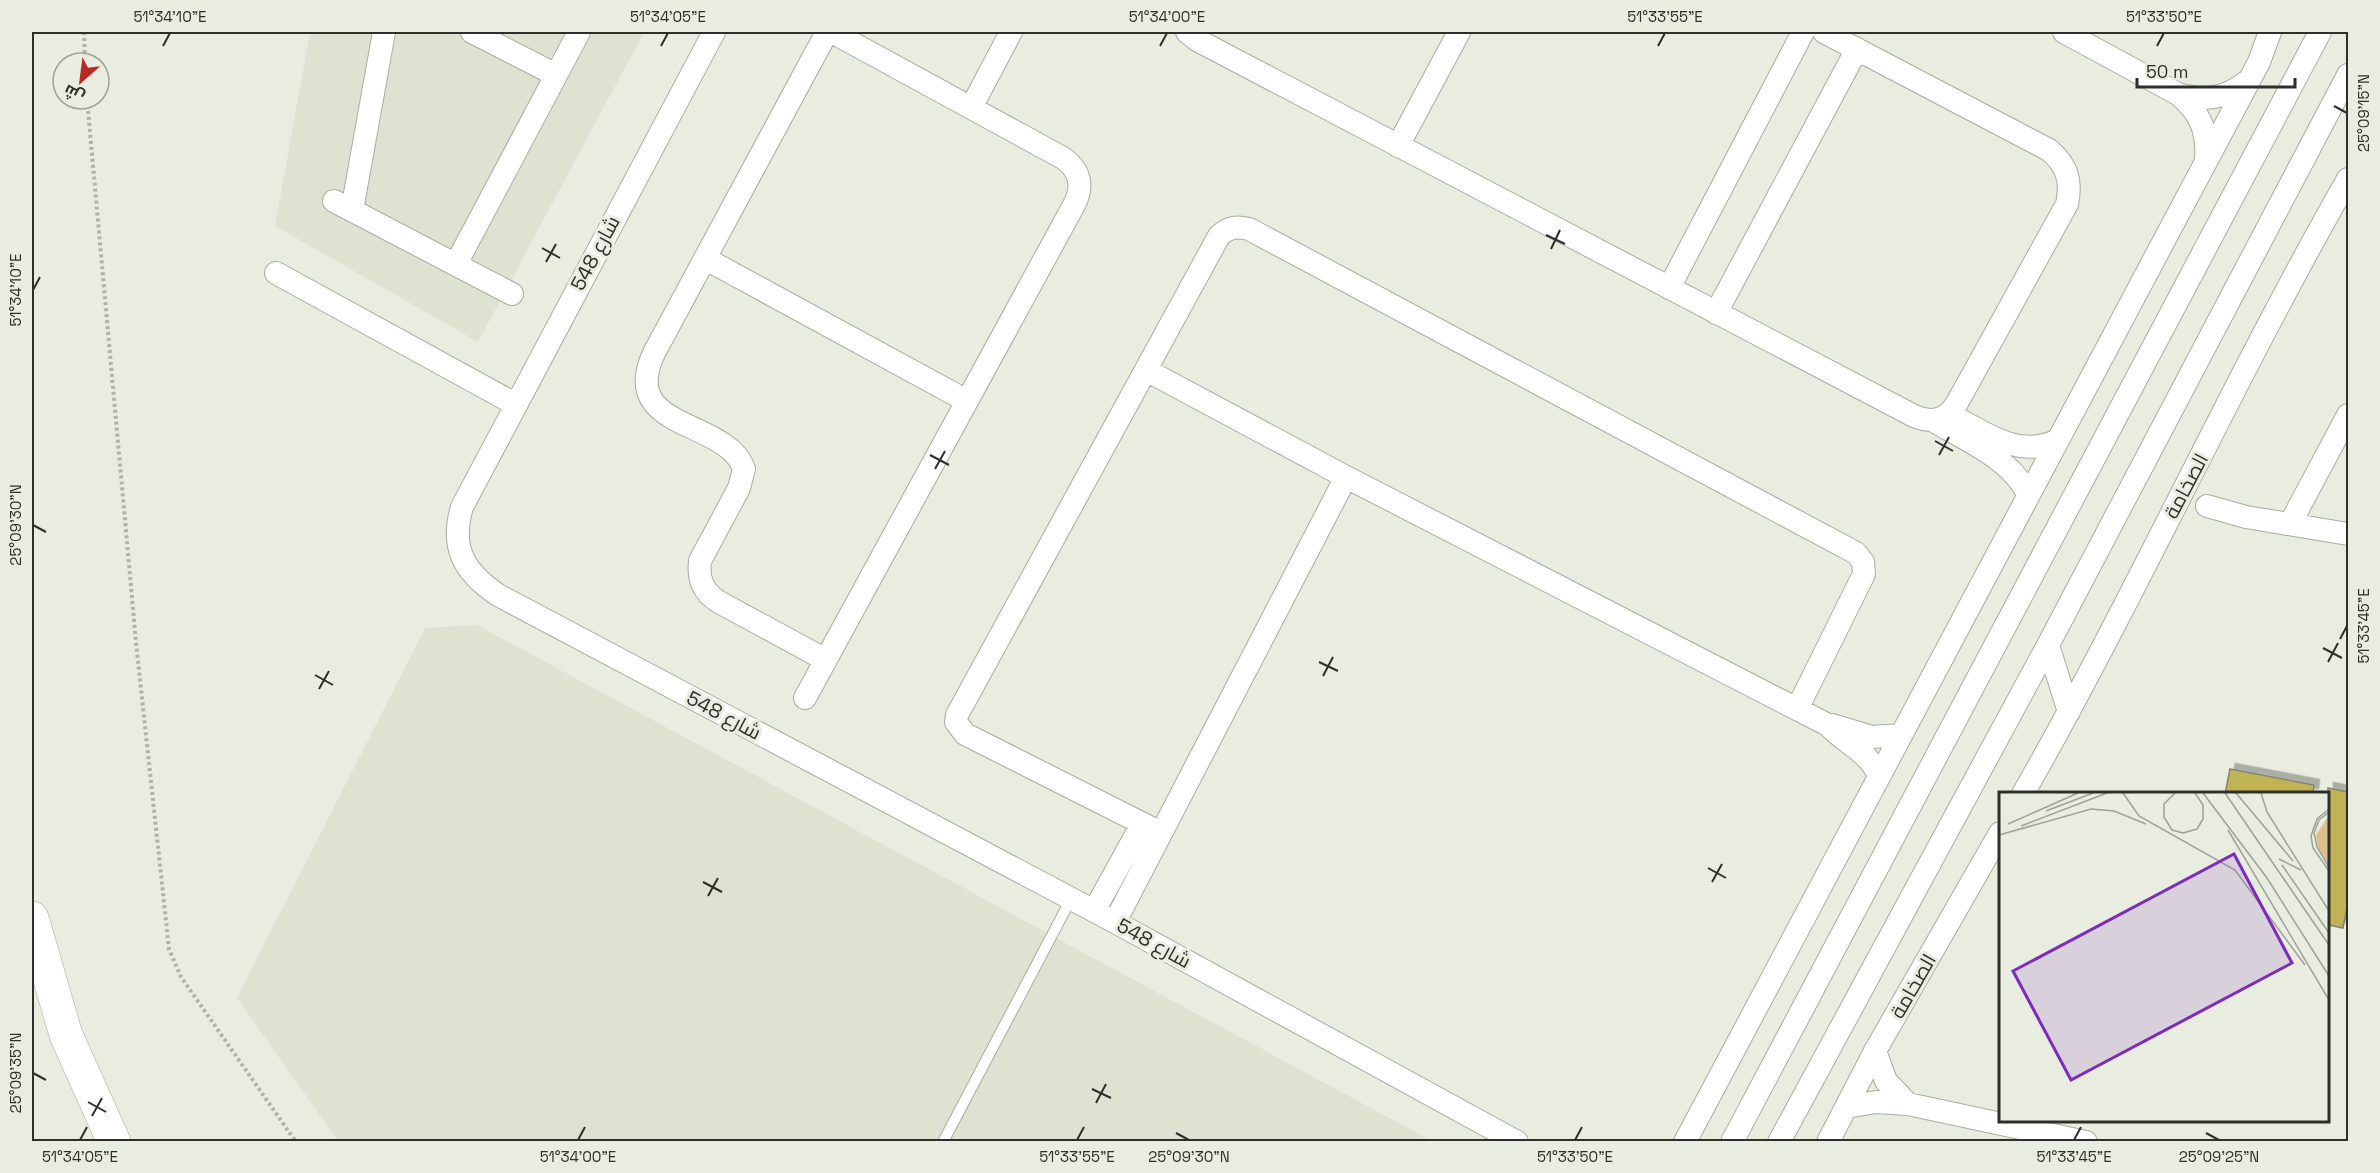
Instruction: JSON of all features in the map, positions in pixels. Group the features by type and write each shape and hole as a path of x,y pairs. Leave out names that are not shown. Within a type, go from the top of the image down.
{"highway":[{"path":"32,918 66,1035 114,1142"}],"street":[{"path":"384,32 343,206 512,294"},
{"path":"472,32 556,75"},
{"path":"456,264 579,32"},
{"name":"شارع 548","path":"714,32 462,507 456,528 463,558 480,583 508,601 1115,922 1517,1142"},
{"path":"826,660 719,602 709,595 702,585 699,573 700,561 739,488 744,469 735,452 662,412 648,390 647,377 652,359 827,32"},
{"path":"805,698 1079,195 1080,184 1078,173 1063,158 832,32"},
{"path":"971,108 1011,32"},
{"path":"1187,32 1197,40 1914,416 1941,418 2016,447 2043,447 2056,441"},
{"path":"1398,146 1459,32"},
{"path":"1669,288 1803,32"},
{"path":"1824,32 2049,150 2065,168 2069,180 2067,204 1941,418"},
{"path":"2064,32 2178,94 2199,115 2205,129 2206,159"},
{"path":"1685,1142 1878,774 2249,79 2270,32"},
{"path":"1732,1142 2320,32"},
{"path":"1716,313 1857,49"},
{"path":"1779,1142 2048,645 2349,75"},
{"path":"2178,94 2203,99 2216,97 2228,93 2249,79"},
{"name":"الصخامة","path":"2024,792 2069,712 2299,265 2349,179"},
{"path":"1151,828 965,734 956,722 957,715 1219,236 1228,228 1239,226 1249,229 1856,554 1863,562 1864,574 1797,709"},
{"path":"706,259 967,401"},
{"path":"276,273 515,404"},
{"path":"1146,370 1346,477 1827,725 1841,738 1864,753 1878,774"},
{"path":"2290,524 2349,415"},
{"path":"1941,418 2005,464 2028,494"},
{"path":"1094,911 1151,828 1346,477"},
{"path":"2207,506 2246,517 2349,534"},
{"path":"2048,645 2069,712"},
{"path":"1827,725 1846,727 1872,737 1899,735"},
{"path":"1115,922 1151,828"},
{"name":"الصخامة","path":"1828,1142 1875,1051 1999,836"},
{"path":"1875,1051 1886,1081 1908,1104"},
{"path":"1846,1107 1876,1102 1908,1104 2086,1142"}],"lane":[{"path":"942,1142 1071,899"}],"path":[{"path":"84,32 85,51"},
{"path":"88,111 136,642 169,949 181,977 296,1142"}],"shaded area":[{"path":"310,32 644,32 478,342 275,226"},
{"path":"477,625 1432,1141 338,1141 237,998 425,628"}],"building":[{"path":"2230,769 2314,785 2313,792 2225,792"},
{"path":"2328,788 2349,792 2349,898 2343,928 2329,925"}]}
